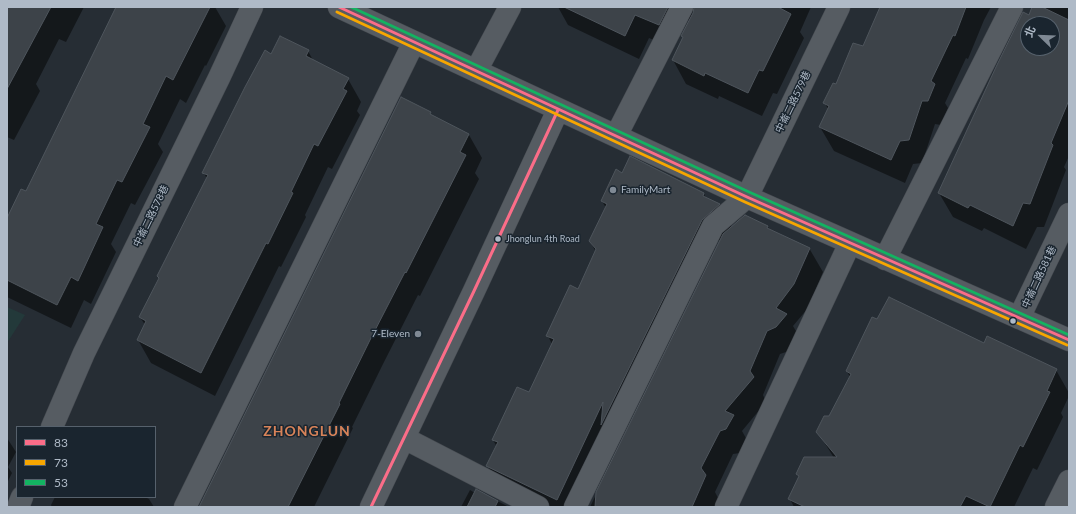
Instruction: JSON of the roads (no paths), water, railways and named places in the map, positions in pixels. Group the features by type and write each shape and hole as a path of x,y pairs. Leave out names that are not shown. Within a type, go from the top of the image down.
{"street":[{"name":"中崙二路578巷","path":"52,426 84,353 219,78 252,7"},
{"path":"340,7 747,197 1069,340"},
{"path":"476,71 510,7"},
{"path":"616,136 682,7"},
{"name":"中崙二路579巷","path":"747,197 839,7"},
{"path":"885,259 1012,7"},
{"path":"185,507 414,42"},
{"path":"371,507 558,110"},
{"path":"574,507 713,226 747,197"},
{"name":"中崙二路581巷","path":"1019,318 1069,214"},
{"path":"726,507 850,243"},
{"path":"404,438 538,507"},
{"path":"1056,507 1069,481"}],"place":[{"name":"FamilyMart","path":"613,190"},
{"name":"Jhonglun 4th Road","path":"498,239"},
{"name":"7-Eleven","path":"418,334"}],"district":[{"name":"ZHONGLUN","path":"307,431"}]}
